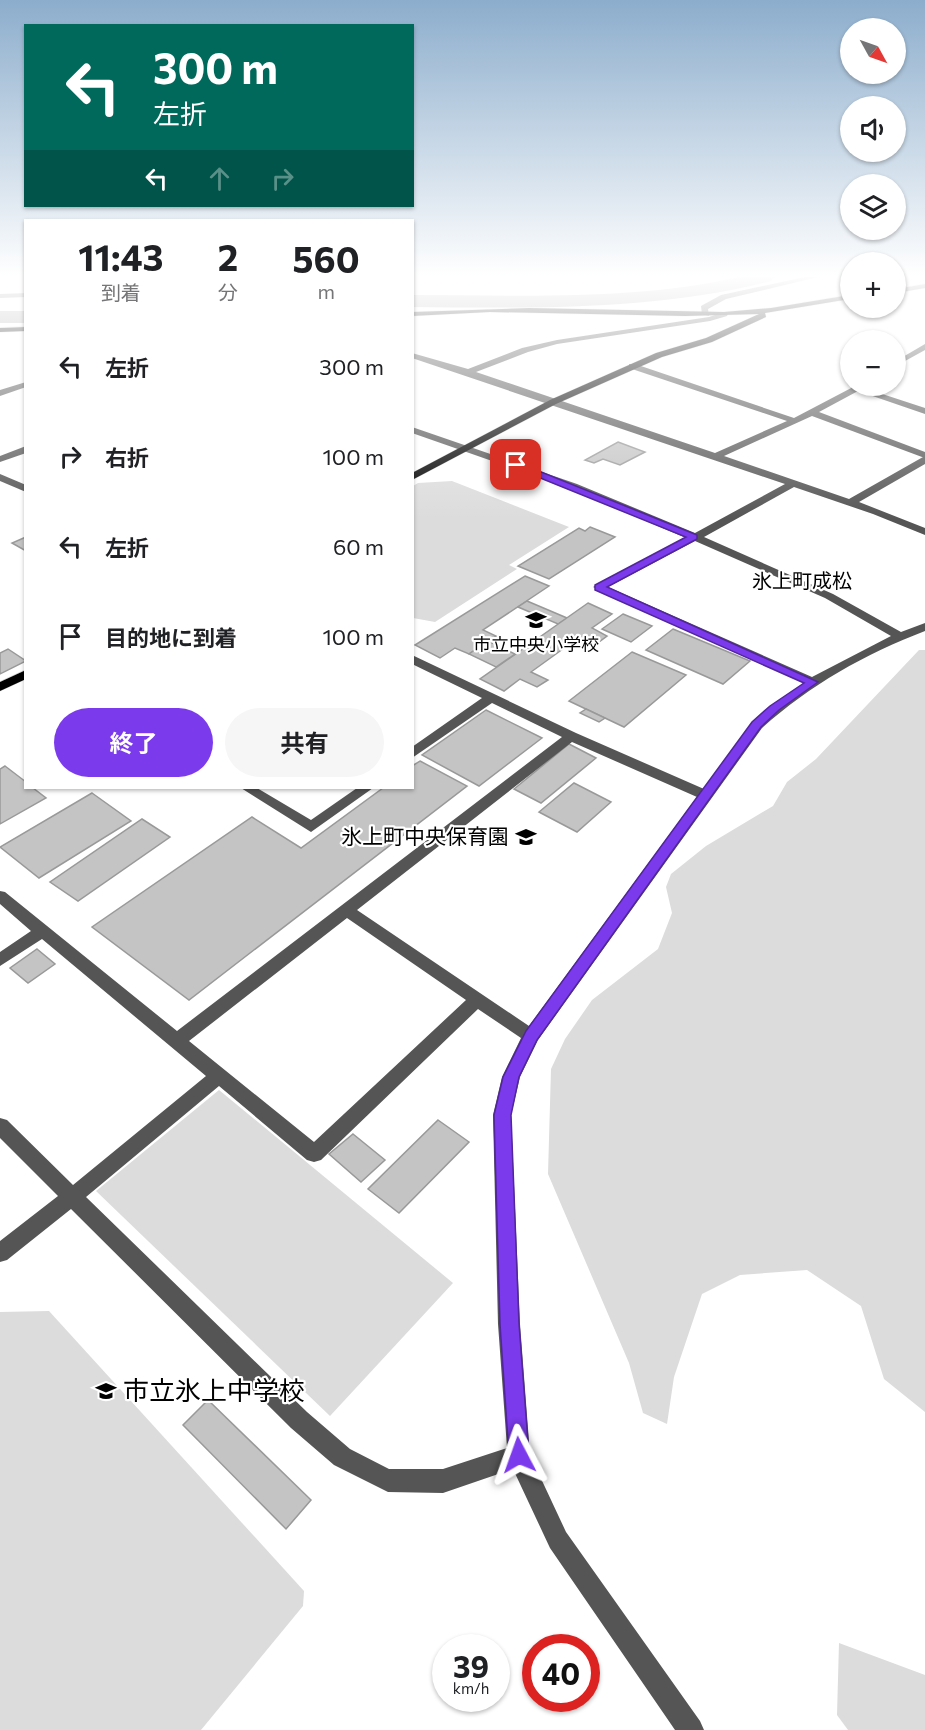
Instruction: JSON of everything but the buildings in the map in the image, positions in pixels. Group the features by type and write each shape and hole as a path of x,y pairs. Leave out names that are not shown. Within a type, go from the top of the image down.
{"main road":[{"path":"414,476 553,402 652,358"},
{"path":"0,687 24,675"}],"street":[{"path":"421,358 850,503 925,532"},
{"path":"468,372 505,358"},
{"path":"632,366 795,421"},
{"path":"0,393 24,385"},
{"path":"715,457 795,421 842,396"},
{"path":"884,396 925,411"},
{"path":"811,412 925,454"},
{"path":"414,431 573,486 694,537 829,596 900,636"},
{"path":"0,459 24,450"},
{"path":"850,503 925,460"},
{"path":"0,477 24,488"},
{"path":"792,484 599,588 813,682"},
{"path":"691,1730 558,1540 519,1455 509,1324 502,1115 511,1077 531,1036 756,725 774,708 813,682 900,636 925,627"},
{"path":"414,660 570,735 706,795"},
{"path":"414,753 492,697"},
{"path":"177,1041 570,735"},
{"path":"250,789 311,827 365,789"},
{"path":"0,896 314,1154 478,999"},
{"path":"346,910 531,1036"},
{"path":"0,960 44,930"},
{"path":"0,1252 72,1197 219,1076"},
{"path":"0,1126 299,1419 342,1456 388,1480 443,1481 519,1455"}],"shaded area":[{"path":"452,481 569,527 509,565 517,569 435,622 414,618 414,485 418,483"},
{"path":"919,650 925,650 925,1412 884,1379 861,1306 807,1270 740,1275 702,1294 674,1377 667,1424 643,1413 629,1363 548,1174 551,1069 565,1039 592,1000 658,949 672,913 666,887 671,874 706,846 773,806 787,782 816,759"},
{"path":"219,1090 453,1283 330,1416 96,1191"},
{"path":"49,1311 304,1591 303,1606 201,1730 0,1730 0,1312"},
{"path":"839,1643 925,1675 925,1730 848,1730 837,1715"}],"place":[{"name":"市立中央小学校","path":"536,620"},
{"name":"氷上町中央保育園","path":"526,837"},
{"name":"市立氷上中学校","path":"106,1391"}],"district":[{"name":"氷上町成松","path":"802,581"}],"route":[{"path":"516,465 573,486 694,537 599,588 813,682 774,708 756,725 531,1036 511,1077 502,1115 509,1324 519,1455"}]}
